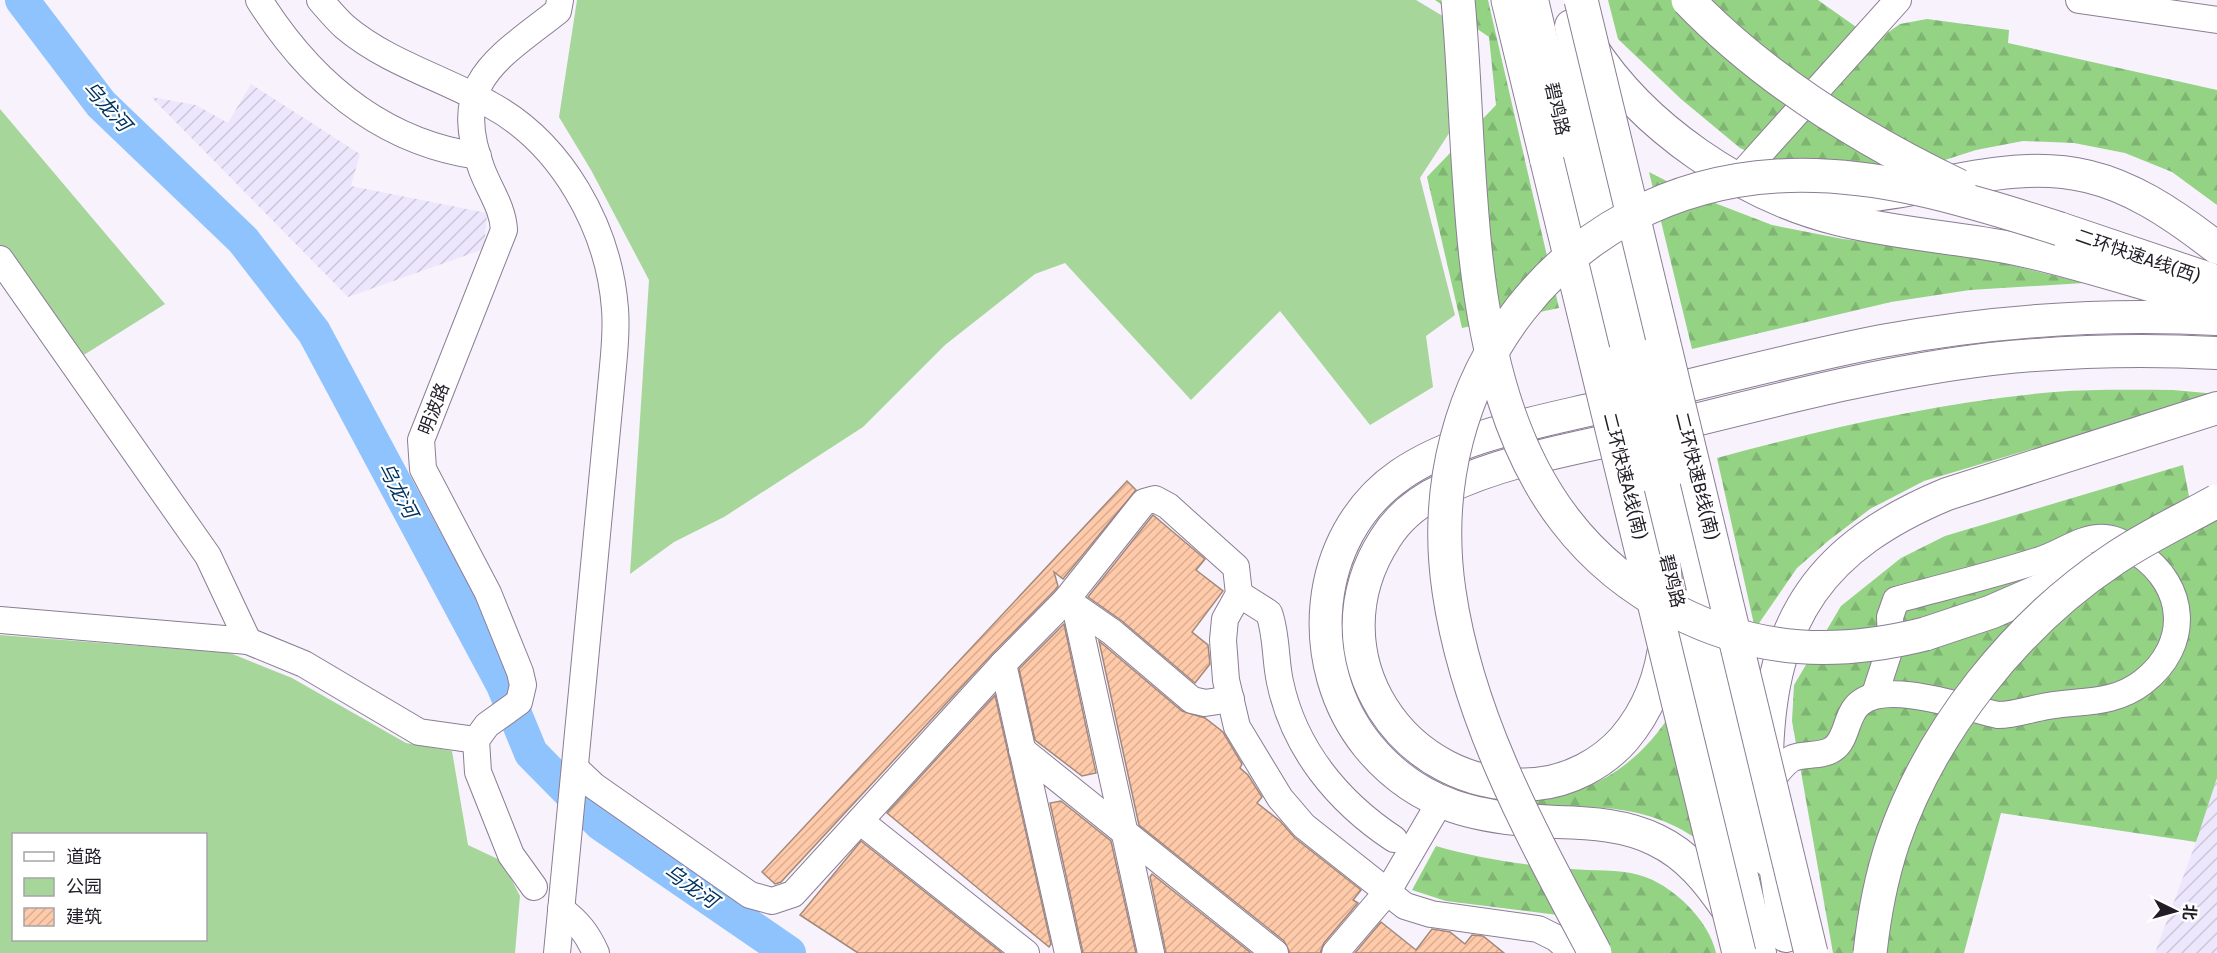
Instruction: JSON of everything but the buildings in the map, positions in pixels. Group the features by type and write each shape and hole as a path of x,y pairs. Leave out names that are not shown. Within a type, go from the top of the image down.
{"highway":[{"path":"1458,0 1478,273 1497,380 1521,446 1537,477 1564,519 1612,569 1666,606 1723,631 1781,645 1840,649 1903,640 1969,620 2036,594 2126,551 2217,501"},
{"name":"二环快速A线(南)","path":"1508,0 1739,953"},
{"name":"二环快速B线(南)","path":"1581,0 1787,949"},
{"path":"1688,0 1756,62 1856,130 1958,186 2060,229"},
{"path":"1595,953 1531,832 1497,758 1464,663 1448,589 1445,513 1455,444 1476,381 1507,325 1547,277 1593,238 1645,209 1672,198 1725,183 1786,175 1857,178 1940,194 2060,229"},
{"name":"二环快速A线(西)","path":"2060,229 2217,282"},
{"path":"1870,953 1879,897 1892,843 1913,793 1939,745 1986,680 2036,624 2085,580 2126,551"}],"main road":[{"name":"碧鸡路","path":"1532,0 1632,359 1787,949"},
{"name":"碧鸡路","path":"1567,0 1632,359"},
{"path":"1567,0 1592,47 1637,101 1692,148 1744,181 1786,202 1835,219 2033,253 2217,304"},
{"path":"1744,181 1804,195 1855,196 1998,173 2066,171 2088,175 2132,192 2171,214 2217,248"},
{"path":"1749,953 1727,909 1710,885 1693,865 1656,840 1637,832 1598,824 1491,817 1440,802 1395,774 1366,743 1348,716 1334,686 1325,643 1327,597 1332,574 1348,533 1371,501 1407,471 1449,450 1509,431 1879,342 1987,326 2058,319 2128,317 2217,319"},
{"path":"1658,523 1668,585 1666,642 1661,666 1644,711 1618,745 1602,759 1584,770 1554,781 1521,785 1497,784 1462,775 1446,767 1417,748 1392,722 1373,692 1361,657 1358,621 1360,603 1371,565 1387,536 1418,504 1445,488 1497,470 1586,446 1823,389 1921,369 2060,353 2128,351 2217,353"},
{"path":"1787,949 1771,836 1767,785 1768,733 1778,667 1803,607 1821,579 1844,554 1873,531 1907,511 1947,494 2217,408"},
{"name":"碧鸡路","path":"1660,472 1658,523 1787,949"}],"street":[{"path":"259,0 282,36 304,62 377,123 447,152 478,156"},
{"path":"320,0 345,27 376,48 474,96 530,132 565,171 586,206 610,276 615,309 615,346 557,953"},
{"name":"明波路","path":"482,732 519,702 523,685 520,672 488,593 423,469 421,440 504,230 504,217 478,156 470,110 474,96 482,78 494,62 558,11 560,0"},
{"path":"1744,181 1898,0"},
{"path":"2079,0 2217,20"},
{"path":"0,259 208,556 248,641"},
{"path":"575,771 750,895 772,901 793,894 1003,664 1070,603 1144,502 1155,499 1168,506 1236,567 1239,594 1225,619 1223,640 1237,728 1280,798 1304,826 1405,906 1416,911 1538,929 1556,938 1573,953"},
{"path":"1767,785 1792,759 1833,749 1841,738 1849,715 1861,702 1875,694 1894,693 1998,715 2015,716 2039,707 2101,701 2142,682 2163,661 2174,635 2176,598 2166,577 2152,562 2124,543 2097,538 2040,561 1896,600 1890,617 1891,645 1875,694"},
{"path":"1239,594 1269,614 1281,689 1299,736 1310,757 1356,811 1394,839"},
{"path":"1070,603 1112,632 1192,700 1205,703 1231,699"},
{"path":"1070,603 1126,833 1151,953"},
{"path":"0,620 248,641 304,664 419,732 482,732 478,772 511,855 534,887"},
{"path":"1003,664 1068,953"},
{"path":"1022,750 1275,953"},
{"path":"1335,953 1388,891 1440,802"},
{"path":"860,821 1026,953"},
{"path":"561,909 582,927 596,953"}],"shaded area":[{"path":"251,84 360,154 351,186 487,213 484,249 348,297 151,97 196,105 228,123"},
{"path":"2217,778 2217,953 2155,953 2196,842"}],"green space":[{"path":"577,0 1416,0 1446,18 1455,124 1420,178 1455,315 1426,336 1433,387 1370,425 1280,311 1191,400 1065,263 1035,274 945,345 863,427 724,517 674,542 630,574 649,280 591,170 559,117"},
{"path":"1435,0 1488,0 1559,308 1462,328 1427,177 1496,105 1489,37"},
{"path":"1608,0 1818,0 1876,41 1900,24 1927,19 2009,30 2008,43 2217,90 2217,205 2172,172 2125,153 2074,143 2023,141 1976,150 1892,177 1787,169 1740,148 1681,99 1618,39"},
{"path":"0,109 165,304 79,358 0,248"},
{"path":"1649,172 1694,195 1772,225 1843,239 1961,253 2084,283 1970,290 1891,302 1692,349"},
{"path":"2173,390 2217,394 1924,481 1870,509 1797,568 1755,629 1717,458 1800,436 1968,402 2069,391"},
{"path":"2183,465 2193,517 2217,520 2217,778 2196,842 2001,813 1964,953 1833,953 1792,721 1794,685 1841,606 1901,558 1945,536"},
{"path":"0,635 230,653 292,678 406,743 452,751 468,845 502,861 520,896 515,953 0,953"},
{"path":"1673,710 1704,844 1661,820 1639,814 1595,807 1523,805 1523,801 1570,793 1610,775 1644,747 1660,730"},
{"path":"1436,846 1469,855 1536,866 1639,875 1664,886 1687,905 1706,928 1716,953 1579,953 1558,915 1446,901 1412,890"}],"waterway":[{"name":"乌龙河","path":"22,0 101,104 243,240 314,332 503,685 531,753 601,824 789,953"}]}
